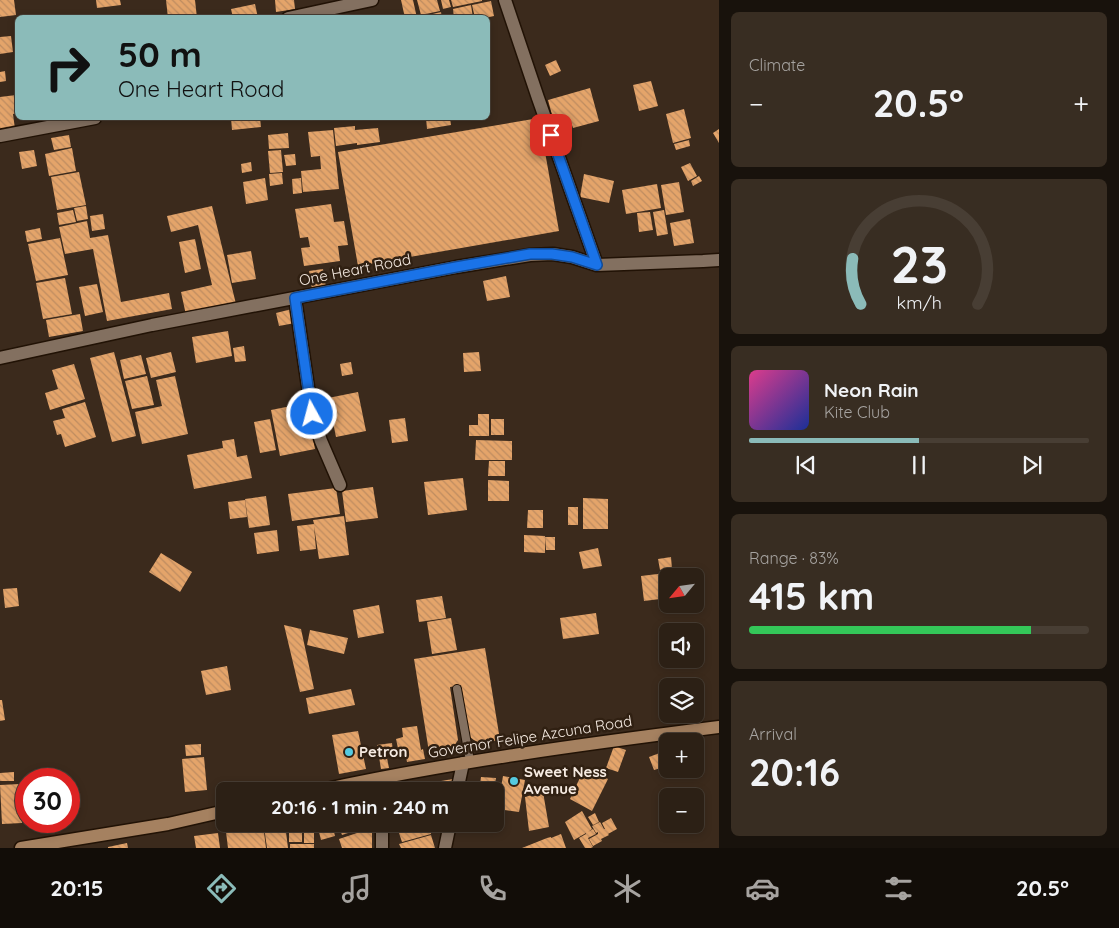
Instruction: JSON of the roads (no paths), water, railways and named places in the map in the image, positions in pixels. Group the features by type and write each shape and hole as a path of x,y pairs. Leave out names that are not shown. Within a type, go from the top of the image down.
{"street":[{"path":"302,15 372,0"},
{"path":"505,0 597,265"},
{"path":"0,136 84,120"},
{"name":"One Heart Road","path":"0,358 152,326 530,254 552,254 572,257 597,265 719,260"},
{"path":"295,298 312,414 340,486"},
{"name":"Governor Felipe Azcuna Road","path":"362,782 467,762 601,742 719,728"},
{"path":"460,782 467,762"},
{"path":"21,848 168,824 216,813"},
{"path":"382,832 382,848"},
{"path":"445,848 448,832"}],"lane":[{"path":"457,690 467,762"}],"place":[{"name":"Petron","path":"349,752"},
{"name":"Sweet Ness Avenue","path":"514,781"}]}
